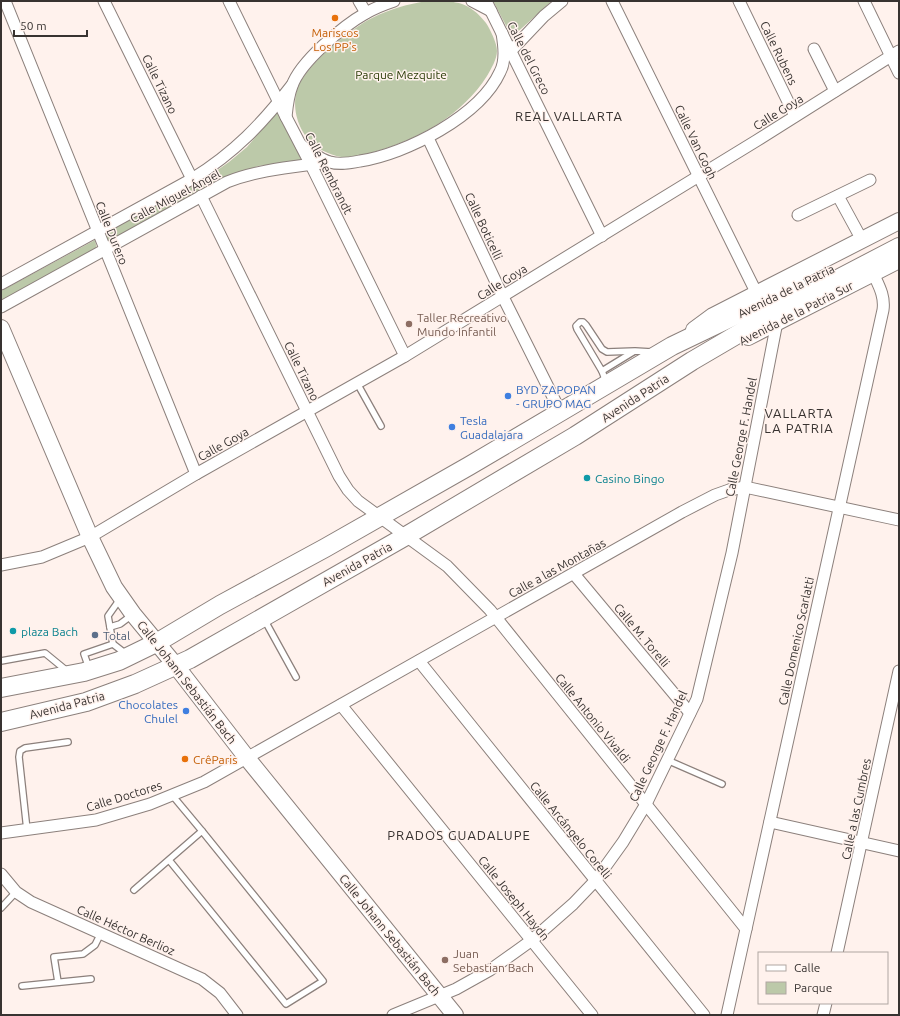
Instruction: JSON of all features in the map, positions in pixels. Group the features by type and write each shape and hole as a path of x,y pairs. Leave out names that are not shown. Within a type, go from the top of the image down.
{"main road":[{"name":"Avenida de la Patria","path":"666,349 777,297 899,234"},
{"name":"Avenida de la Patria","path":"692,361 784,307 899,247"},
{"name":"Avenida Patria","path":"1,688 72,675 90,670 129,656 158,642 220,605 380,517 560,412 604,377 666,349"},
{"name":"Avenida Patria","path":"1,722 86,702 135,684 176,666 406,536 575,436 692,361"}],"street":[{"name":"Calle Durero","path":"5,1 196,474"},
{"name":"Calle Tizano","path":"104,1 192,179"},
{"name":"Calle Rembrandt","path":"229,1 405,356"},
{"path":"360,1 366,13"},
{"name":"Calle Miguel Ángel","path":"1,284 212,167 245,140 279,102 312,57 338,34 366,13 394,1"},
{"path":"472,1 488,6"},
{"name":"Calle Miguel Ángel","path":"1,307 227,182 263,171 329,162 348,163 366,160 400,151 428,138 466,112 491,87 501,72 508,54 544,16 562,1"},
{"name":"Calle Van Gogh","path":"612,1 757,294"},
{"name":"Calle Rubens","path":"739,1 795,116"},
{"path":"864,1 895,53 899,74"},
{"name":"Calle del Greco","path":"488,6 502,33"},
{"name":"Calle Miguel Ángel","path":"502,33 508,54"},
{"path":"814,49 835,91"},
{"name":"Calle Goya","path":"1,565 42,557 90,537 196,474 405,356 602,236 895,53"},
{"name":"Calle del Greco","path":"508,54 602,236"},
{"name":"Calle Miguel Ángel","path":"286,117 292,85"},
{"name":"Calle Boticelli","path":"428,138 503,297 560,412"},
{"name":"Calle Miguel Ángel","path":"300,145 329,162"},
{"path":"798,215 870,180"},
{"name":"Calle Tizano","path":"201,196 339,476 348,490 358,501 406,536"},
{"path":"838,196 862,240"},
{"path":"666,349 712,316 899,222"},
{"name":"Avenida de la Patria Sur","path":"692,361 722,351 899,260"},
{"name":"Calle Domenico Scarlatti","path":"728,1015 884,303 883,295 873,274"},
{"name":"Calle George F. Handel","path":"393,1015 456,989 490,970 532,940 573,904 595,881 623,842 646,804 697,699 732,553 778,322"},
{"name":"Calle Johann Sebastián Bach","path":"1,328 90,537 114,587 133,614 158,642 247,758 455,1015"},
{"name":"Calle a las Montañas","path":"247,758 715,495 729,490 745,487 899,520"},
{"name":"Calle Antonio Vivaldi","path":"406,536 447,566 496,617 746,929"},
{"name":"Calle M. Torelli","path":"574,574 690,713"},
{"name":"Calle Arcángelo Corelli","path":"419,661 704,1015"},
{"name":"Calle a las Cumbres","path":"837,952 899,671"},
{"name":"Calle Joseph Haydn","path":"341,705 592,1015"},
{"name":"Calle Doctores","path":"1,833 96,820 150,804 204,782 247,758"},
{"path":"770,822 899,851"},
{"name":"Calle Héctor Berlioz","path":"1,874 16,892 31,902 202,979 220,993 237,1015"},
{"path":"823,1015 826,1004"}],"lane":[{"path":"635,351 604,377 576,326 580,322 583,322 602,349 607,352 666,349"},
{"path":"358,383 381,426"},
{"path":"122,597 108,616 113,644 129,656"},
{"path":"110,627 120,624 133,614"},
{"path":"263,617 296,677"},
{"path":"90,670 84,654 113,644"},
{"path":"1,661 44,653 72,675"},
{"path":"27,830 19,757 20,751 25,748 68,742"},
{"path":"667,760 722,784"},
{"path":"169,860 286,1004 323,981 202,830 172,795"},
{"path":"134,890 202,830"},
{"path":"1,908 16,892"},
{"path":"58,982 54,957 83,954 96,945 101,933"},
{"path":"22,986 91,979"}],"green space":[{"name":"Parque Mezquite","path":"427,1 460,3 473,10 486,23 493,36 497,51 495,61 487,76 477,90 453,113 425,132 393,146 354,156 341,157 323,151 304,134 296,116 295,103 297,90 301,80 329,49 340,39 363,23 392,9"},
{"path":"493,1 552,1 512,37"},
{"path":"277,112 303,161 258,166 235,174 107,244 103,234 212,174 247,147"},
{"path":"95,240 97,249 1,301 1,291"}],"place":[{"name":"Mariscos Los PP's","path":"335,18"},
{"name":"Taller Recreativo Mundo Infantil","path":"409,324"},
{"name":"BYD ZAPOPAN - GRUPO MAG","path":"508,396"},
{"name":"Tesla Guadalajara","path":"452,427"},
{"name":"Casino Bingo","path":"587,478"},
{"name":"plaza Bach","path":"13,631"},
{"name":"Total","path":"95,635"},
{"name":"Chocolates Chulel","path":"186,711"},
{"name":"CrêParis","path":"185,759"},
{"name":"Juan Sebastian Bach","path":"445,960"}],"district":[{"name":"REAL VALLARTA","path":"569,116"},
{"name":"VALLARTA LA PATRIA","path":"799,420"},
{"name":"PRADOS GUADALUPE","path":"459,835"}]}
